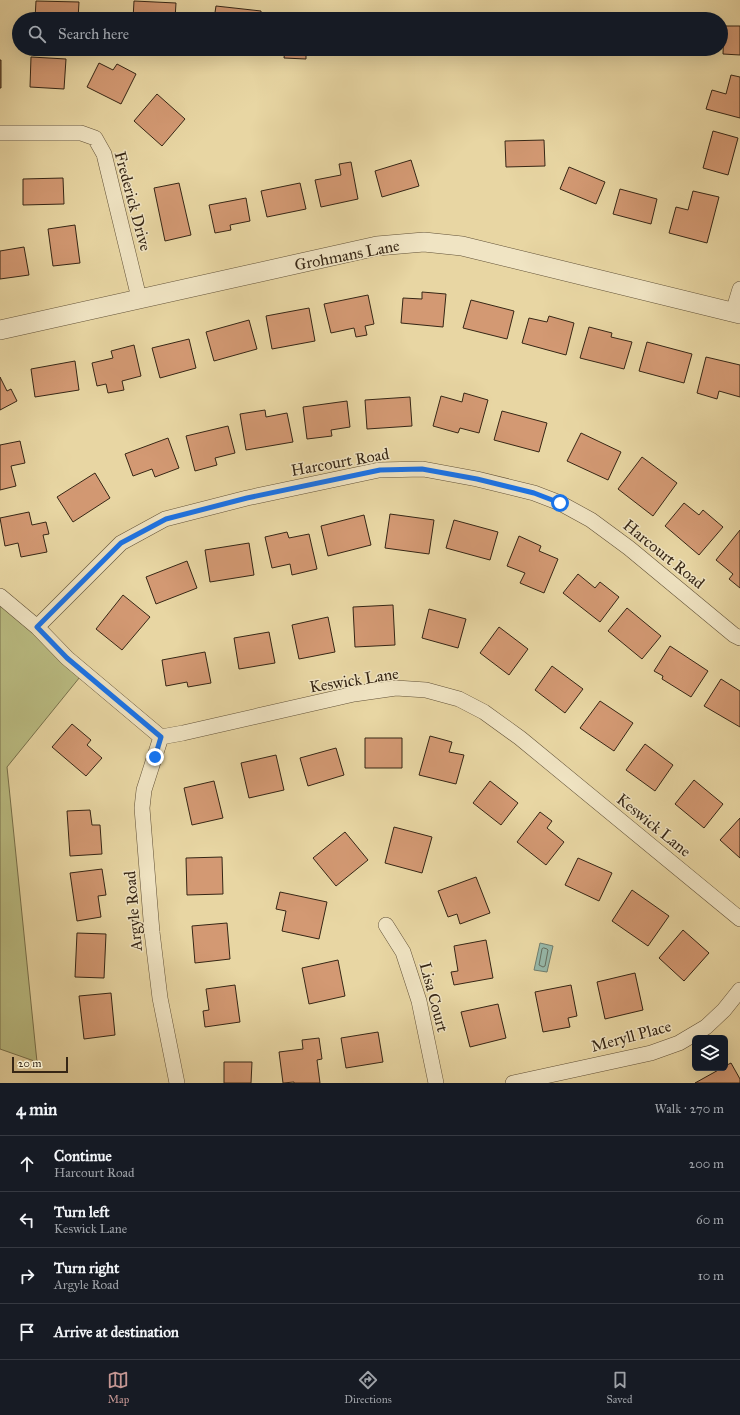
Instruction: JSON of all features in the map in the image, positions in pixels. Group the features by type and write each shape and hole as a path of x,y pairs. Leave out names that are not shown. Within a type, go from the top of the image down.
{"street":[{"name":"Frederick Drive","path":"0,133 81,133 95,138 104,154 139,298"},
{"name":"Grohmans Lane","path":"0,330 377,246 424,242 462,246 736,313"},
{"path":"736,313 740,289"},
{"name":"Harcourt Road","path":"37,627 121,543 166,519 247,498 380,470 422,469 477,479 534,493 560,503 591,520 629,548 734,635 740,638"},
{"path":"0,596 37,627 67,658 161,737"},
{"name":"Keswick Lane","path":"161,737 354,694 396,688 426,690 459,699 484,712 520,738 740,919"},
{"name":"Argyle Road","path":"161,737 144,790 142,808 152,932 160,998 177,1083"},
{"name":"Lisa Court","path":"386,925 403,952 419,1001 436,1083"},
{"name":"Meryll Place","path":"513,1083 652,1053 679,1043 706,1026 724,1010 740,990"}],"green space":[{"path":"0,596 84,672 7,767 37,1062 0,1049"}],"water":[{"path":"540,943 553,946 547,972 534,970"}],"building":[{"path":"36,1 79,2 78,12 35,12"},
{"path":"134,1 176,3 175,12 133,12"},
{"path":"216,6 261,11 261,12 215,12"},
{"path":"728,26 740,26 740,55 728,54"},
{"path":"284,56 306,56 306,59 284,58"},
{"path":"31,57 66,59 64,89 30,87"},
{"path":"1,60 1,88 0,88"},
{"path":"99,63 113,70 117,64 136,74 121,104 87,87"},
{"path":"731,75 740,77 740,118 706,109 712,90 726,94"},
{"path":"157,94 185,119 162,146 134,121"},
{"path":"713,131 738,138 728,175 703,168"},
{"path":"544,140 545,166 506,167 505,141"},
{"path":"411,160 419,186 382,197 375,171"},
{"path":"351,162 358,199 321,207 315,180 341,175 339,164"},
{"path":"569,167 605,182 596,204 560,189"},
{"path":"63,178 64,204 23,205 23,179"},
{"path":"179,183 191,235 165,241 154,188"},
{"path":"300,183 306,209 267,217 261,191"},
{"path":"620,189 657,199 651,224 613,214"},
{"path":"693,191 719,197 707,243 669,233 676,207 688,210"},
{"path":"246,198 250,221 230,225 231,230 215,233 209,205"},
{"path":"75,225 80,263 53,266 48,229"},
{"path":"24,247 29,275 0,279 0,251"},
{"path":"422,292 446,294 443,327 401,323 403,298 422,299"},
{"path":"368,295 374,324 365,326 367,335 356,337 354,328 331,333 324,304"},
{"path":"471,300 514,311 507,339 463,328"},
{"path":"309,308 315,341 272,349 266,316"},
{"path":"549,316 574,323 566,355 522,343 529,318 547,322"},
{"path":"249,320 257,349 214,361 206,332"},
{"path":"589,327 612,333 611,337 632,342 624,369 580,358"},
{"path":"189,339 196,368 160,378 152,348"},
{"path":"647,342 692,354 684,383 639,371"},
{"path":"134,345 141,376 122,381 124,390 108,393 106,384 97,386 92,363 113,358 111,351"},
{"path":"706,357 740,365 740,397 719,391 717,399 697,393"},
{"path":"75,361 79,390 35,397 31,369"},
{"path":"0,377 7,391 11,389 17,401 0,410"},
{"path":"464,393 488,400 479,433 460,428 458,433 433,426 441,396 462,402"},
{"path":"410,397 412,426 367,429 365,400"},
{"path":"347,401 350,427 331,430 332,436 307,439 303,407"},
{"path":"265,410 266,417 287,413 293,442 246,450 240,414"},
{"path":"502,411 547,423 539,452 494,440"},
{"path":"228,426 235,453 215,458 217,465 195,471 186,436"},
{"path":"581,433 621,452 608,480 567,461"},
{"path":"168,438 179,468 155,477 152,469 133,476 125,454"},
{"path":"20,441 25,463 11,466 16,486 0,490 0,445"},
{"path":"642,457 677,483 653,516 618,489"},
{"path":"95,473 110,498 73,522 57,497"},
{"path":"684,503 699,515 703,510 723,527 699,555 665,526"},
{"path":"29,512 32,525 46,522 49,534 43,535 47,552 21,557 18,543 5,546 0,518"},
{"path":"390,514 434,520 429,554 385,548"},
{"path":"364,515 371,545 328,556 321,526"},
{"path":"454,520 498,532 490,560 446,548"},
{"path":"740,530 740,588 729,579 733,574 716,560"},
{"path":"287,532 289,538 309,534 317,569 292,575 290,564 272,568 265,537"},
{"path":"519,536 541,546 539,551 558,559 544,593 520,583 525,573 507,566"},
{"path":"249,543 254,575 210,582 205,550"},
{"path":"187,561 197,588 156,604 146,577"},
{"path":"578,574 595,588 600,582 619,597 600,622 563,593"},
{"path":"123,595 150,617 122,650 96,629"},
{"path":"393,605 395,645 355,647 353,607"},
{"path":"627,608 661,636 642,659 608,631"},
{"path":"429,609 466,619 458,648 422,638"},
{"path":"328,617 335,652 299,659 292,625"},
{"path":"499,627 528,649 509,675 480,653"},
{"path":"269,632 275,663 239,669 234,638"},
{"path":"670,646 708,671 691,697 662,679 663,676 654,671"},
{"path":"205,652 211,683 188,687 187,682 166,686 162,660"},
{"path":"552,666 583,689 565,713 535,690"},
{"path":"721,679 740,691 740,727 704,706"},
{"path":"600,701 633,723 614,751 580,728"},
{"path":"72,724 91,740 87,745 102,758 86,776 52,747"},
{"path":"430,736 452,742 449,752 464,755 456,784 419,775"},
{"path":"365,738 402,738 402,768 365,768"},
{"path":"645,744 673,765 655,791 626,770"},
{"path":"336,748 344,775 308,786 300,758"},
{"path":"276,755 284,790 249,798 241,763"},
{"path":"694,780 723,804 704,828 675,804"},
{"path":"214,781 223,818 192,825 184,788"},
{"path":"490,781 518,803 501,825 473,803"},
{"path":"90,810 92,825 100,825 102,854 70,856 67,811"},
{"path":"540,812 552,821 547,828 564,842 546,865 517,842"},
{"path":"740,818 740,858 720,840"},
{"path":"394,827 432,837 422,873 385,863"},
{"path":"345,832 368,860 336,886 313,858"},
{"path":"222,857 223,894 187,895 186,858"},
{"path":"578,858 612,873 599,901 565,885"},
{"path":"102,869 106,895 98,896 101,917 77,921 70,873"},
{"path":"476,877 490,913 460,924 457,914 448,917 438,891"},
{"path":"632,890 669,916 648,946 612,921"},
{"path":"280,892 327,902 319,939 282,931 286,911 276,909"},
{"path":"227,923 230,959 195,963 192,926"},
{"path":"683,930 709,953 684,981 659,958"},
{"path":"77,933 106,934 104,978 75,977"},
{"path":"486,940 493,978 454,985 451,972 458,971 454,946"},
{"path":"338,960 345,996 309,1004 302,968"},
{"path":"635,973 643,1010 605,1019 597,982"},
{"path":"235,985 240,1022 205,1027 203,1011 209,1010 206,989"},
{"path":"571,985 577,1016 568,1018 570,1027 543,1032 535,992"},
{"path":"111,993 115,1035 84,1039 79,996"},
{"path":"498,1004 506,1038 470,1047 461,1012"},
{"path":"378,1032 383,1062 346,1068 341,1038"},
{"path":"319,1038 322,1059 317,1060 320,1083 283,1083 279,1052 303,1049 302,1040"},
{"path":"224,1062 252,1062 251,1083 224,1083"},
{"path":"731,1063 740,1079 740,1083 695,1083 717,1071 728,1071 728,1064"}],"route":[{"path":"155,757 161,737 67,658 37,627 121,543 166,519 247,498 380,470 422,469 477,479 534,493 560,503"}]}
